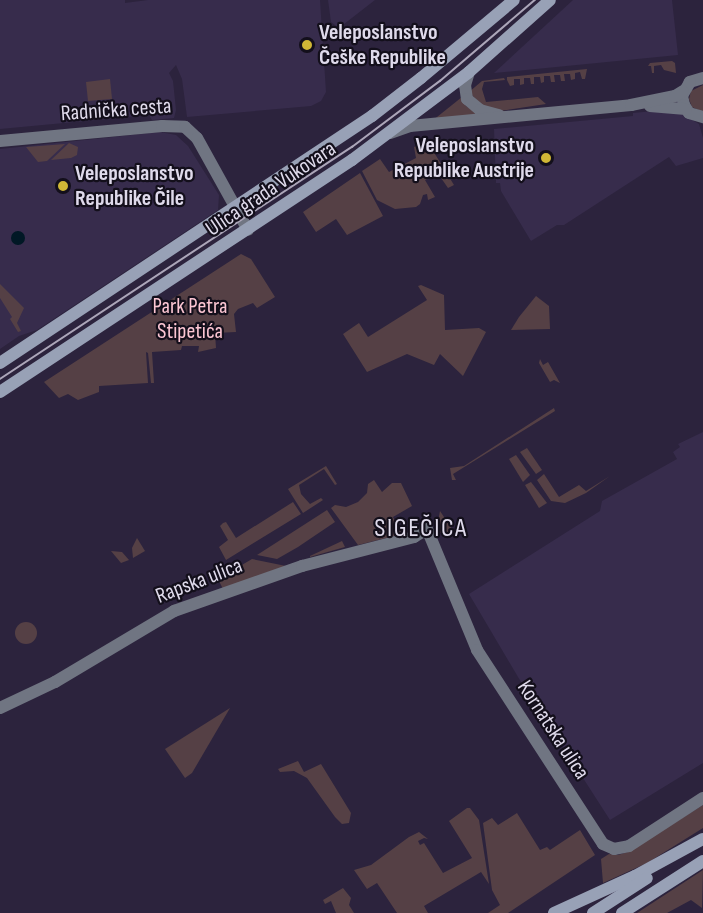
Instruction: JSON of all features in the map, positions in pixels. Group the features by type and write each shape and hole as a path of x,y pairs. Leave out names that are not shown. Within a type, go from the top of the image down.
{"main road":[{"name":"Ulica grada Vukovara","path":"0,363 396,98 514,0"},
{"name":"Ulica grada Vukovara","path":"0,392 248,230 387,135 469,72 550,0"},
{"path":"573,913 620,884 703,840"},
{"path":"593,913 703,840"},
{"path":"622,913 703,861"},
{"path":"554,913 620,884"}],"street":[{"path":"469,72 465,91 470,102 489,114 512,116"},
{"path":"387,135 410,126 631,105 675,96 683,91 690,82 703,78"},
{"path":"683,91 682,100 686,109 693,116 703,117"},
{"path":"631,105 686,109"},
{"name":"Radnička cesta","path":"0,141 162,126 185,127 197,138 248,230"},
{"name":"Rapska ulica","path":"0,708 55,682 174,611 302,566 414,537 427,529"},
{"name":"Kornatska ulica","path":"427,529 477,650 603,844 614,849 629,846 703,798"}],"shaded area":[{"path":"0,0 125,0 125,3 148,0 320,0 326,92 321,101 311,106 187,117 182,79 176,65 169,73 173,81 176,110 174,118 152,120 149,115 0,129"},
{"path":"328,0 375,0 339,28 331,22"},
{"path":"573,0 672,0 678,55 494,73"},
{"path":"674,109 699,124 703,138 703,158 676,166 669,157 564,225 557,225 531,241 501,191 500,183 496,183 494,129 633,116 633,113"},
{"path":"160,132 176,135 188,146 219,195 218,210 37,330 19,336 0,349 0,149"},
{"path":"703,432 703,763 610,820 518,677 469,594 600,511 602,501 677,459 673,452 680,447 678,444"}],"green space":[{"path":"672,61 675,63 676,73 664,70 661,65 654,66 654,73 652,73 651,66 648,66 650,63"},
{"path":"587,69 585,79 582,79 580,72 575,73 575,79 571,80 570,74 564,74 565,81 561,81 560,75 554,75 555,82 551,82 550,76 544,76 544,82 541,83 540,77 534,77 534,84 531,84 530,78 524,78 524,84 520,85 520,79 514,79 514,85 510,86 507,80 507,77"},
{"path":"504,78 505,80 484,82 482,89 486,102 538,97 546,104 500,111 485,109 469,92 482,81"},
{"path":"110,79 112,99 88,101 86,82"},
{"path":"703,85 703,112 692,107 689,99 691,91"},
{"path":"462,97 466,106 480,115 432,121"},
{"path":"427,141 454,185 448,188 439,175 425,180 435,197 428,200 427,194 423,195 420,204 416,207 395,209 377,200 362,171 380,159 389,172 416,158 414,147"},
{"path":"69,143 78,147 77,155 71,158 51,160"},
{"path":"65,144 47,161 38,162 26,147"},
{"path":"360,173 383,216 347,235 336,219 316,232 303,212"},
{"name":"Park Petra Stipetića","path":"241,254 251,259 275,297 257,308 253,303 238,309 234,314 236,332 215,333 216,348 198,352 199,346 182,346 181,350 152,352 154,383 151,383 148,353 146,352 148,383 99,386 99,392 78,400 68,394 59,398 44,382"},
{"path":"0,284 24,308 17,323 21,331 18,332 0,298"},
{"path":"421,285 444,295 445,330 479,328 486,332 463,376 440,354 434,365 407,354 367,372 343,334 359,323 368,337 427,300 418,286"},
{"path":"536,296 549,306 550,329 511,330 519,317"},
{"path":"540,359 543,365 548,362 560,383 554,380 550,382 539,363"},
{"path":"554,408 555,411 453,474 456,480 452,480 450,468 464,466"},
{"path":"527,448 542,470 536,474 520,452"},
{"path":"516,455 530,475 523,482 509,459"},
{"path":"326,466 337,484 335,485 324,469 299,485 301,494 310,504 321,498 323,500 303,513 288,489"},
{"path":"544,474 559,497 579,485 586,491 610,476 586,493 565,503 551,501 537,480"},
{"path":"374,480 382,492 392,483 401,483 412,506 393,517 402,534 358,545 331,508 335,505 346,507 358,502 367,493 368,484"},
{"path":"531,482 547,503 539,508 525,485"},
{"path":"293,502 301,514 226,560 219,547 228,540 220,526 223,523 226,522 236,538"},
{"path":"327,510 335,522 298,547 277,559 257,555"},
{"path":"440,511 454,532 436,533"},
{"path":"137,538 145,551 133,558 132,548"},
{"path":"342,541 345,547 310,557 310,556"},
{"path":"111,551 122,552 129,560 121,563"},
{"path":"252,559 286,566 223,589 218,579"},
{"path":"26,622 34,625 37,633 34,641 26,644 18,641 15,633 18,625"},
{"path":"230,708 192,773 185,778 165,749"},
{"path":"298,761 304,772 321,764 351,813 349,823 342,824 335,817 307,778 294,771 280,772 278,769"},
{"path":"703,805 703,828 647,863 603,883 601,859 609,854 618,855 628,852"},
{"path":"470,808 479,820 489,884 481,872 424,906 428,913 397,913 377,883 367,889 354,870 371,865 419,832 428,839 418,841 420,845 424,843 443,873 472,858 449,821"},
{"path":"517,813 540,850 547,847 550,850 580,830 595,855 508,913 488,913 500,905 492,890 483,823 492,818 498,825"},
{"path":"703,870 702,908 691,900 667,913 637,913"},
{"path":"343,888 351,898 349,905 354,913 336,913 331,901 325,904 323,900"}],"water":[{"path":"15,231 21,231 25,238 21,245 15,245 11,241 11,235"}],"tram line":[{"path":"0,379 352,147 440,81 535,0"}],"place":[{"name":"Veleposlanstvo Češke Republike","path":"307,45"},
{"name":"Veleposlanstvo Republike Austrije","path":"546,158"},
{"name":"Veleposlanstvo Republike Čile","path":"63,186"}],"district":[{"name":"SIGEČICA","path":"421,529"}]}
